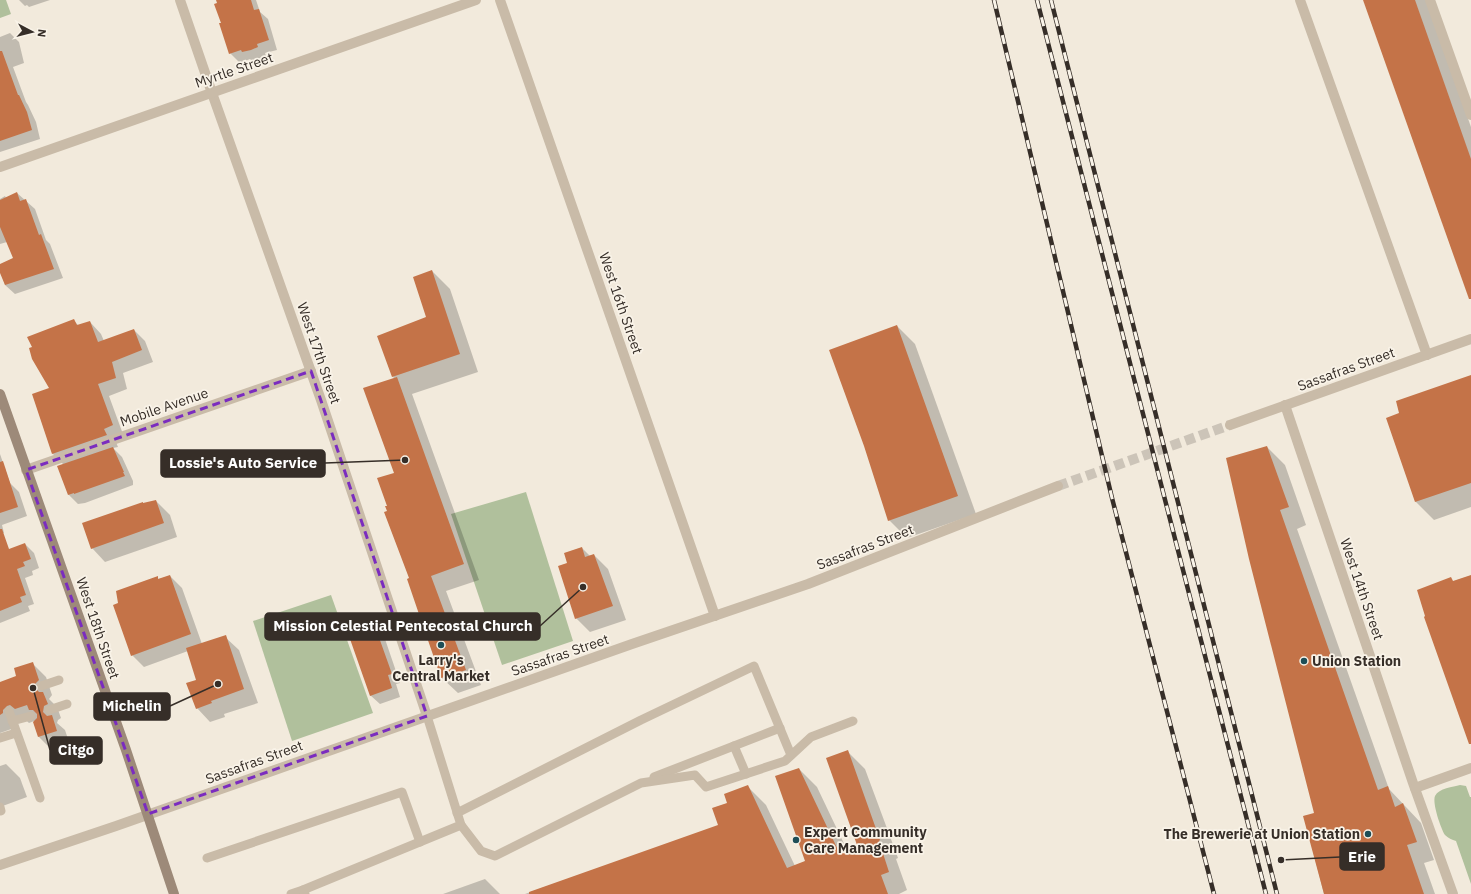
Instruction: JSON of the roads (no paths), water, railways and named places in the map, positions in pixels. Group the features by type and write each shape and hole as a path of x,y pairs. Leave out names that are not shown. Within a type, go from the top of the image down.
{"main road":[{"name":"West 18th Street","path":"0,394 87,638 174,894"}],"street":[{"name":"West 17th Street","path":"180,0 310,371 427,716"},
{"name":"Myrtle Street","path":"0,167 476,0"},
{"name":"West 16th Street","path":"500,0 715,616"},
{"path":"1300,0 1427,355"},
{"path":"1430,0 1471,115"},
{"name":"Sassafras Street","path":"1230,425 1471,339"},
{"name":"Mobile Avenue","path":"26,470 310,371"},
{"name":"West 14th Street","path":"1285,405 1415,788 1453,894"},
{"name":"Sassafras Street","path":"0,865 808,584 1058,486"},
{"path":"1415,788 1471,768"}],"lane":[{"path":"457,813 641,720 754,666 791,755"},
{"path":"41,686 59,680"},
{"path":"49,710 67,704"},
{"path":"9,712 40,798"},
{"path":"12,721 31,716"},
{"path":"427,716 461,824 481,851 496,856 640,783 780,728"},
{"path":"640,783 695,775 706,787 785,761 811,737 853,721"},
{"path":"0,738 16,733"},
{"path":"734,746 746,774"},
{"path":"207,858 402,792 420,842"},
{"path":"291,894 304,892 461,824"}],"tunnel":[{"path":"1058,486 1230,425"}],"railway":[{"path":"994,0 1112,498 1214,894"},
{"path":"1037,0 1266,894"},
{"path":"1051,0 1277,894"}],"place":[{"name":"Lossie's Auto Service","path":"405,460"},
{"name":"Mission Celestial Pentecostal Church","path":"583,587"},
{"name":"Larry's Central Market","path":"441,645"},
{"name":"Union Station","path":"1304,661"},
{"name":"Michelin","path":"218,684"},
{"name":"Citgo","path":"33,688"},
{"name":"The Brewerie at Union Station","path":"1368,834"},
{"name":"Expert Community Care Management","path":"796,840"},
{"name":"Erie","path":"1281,860"}]}
